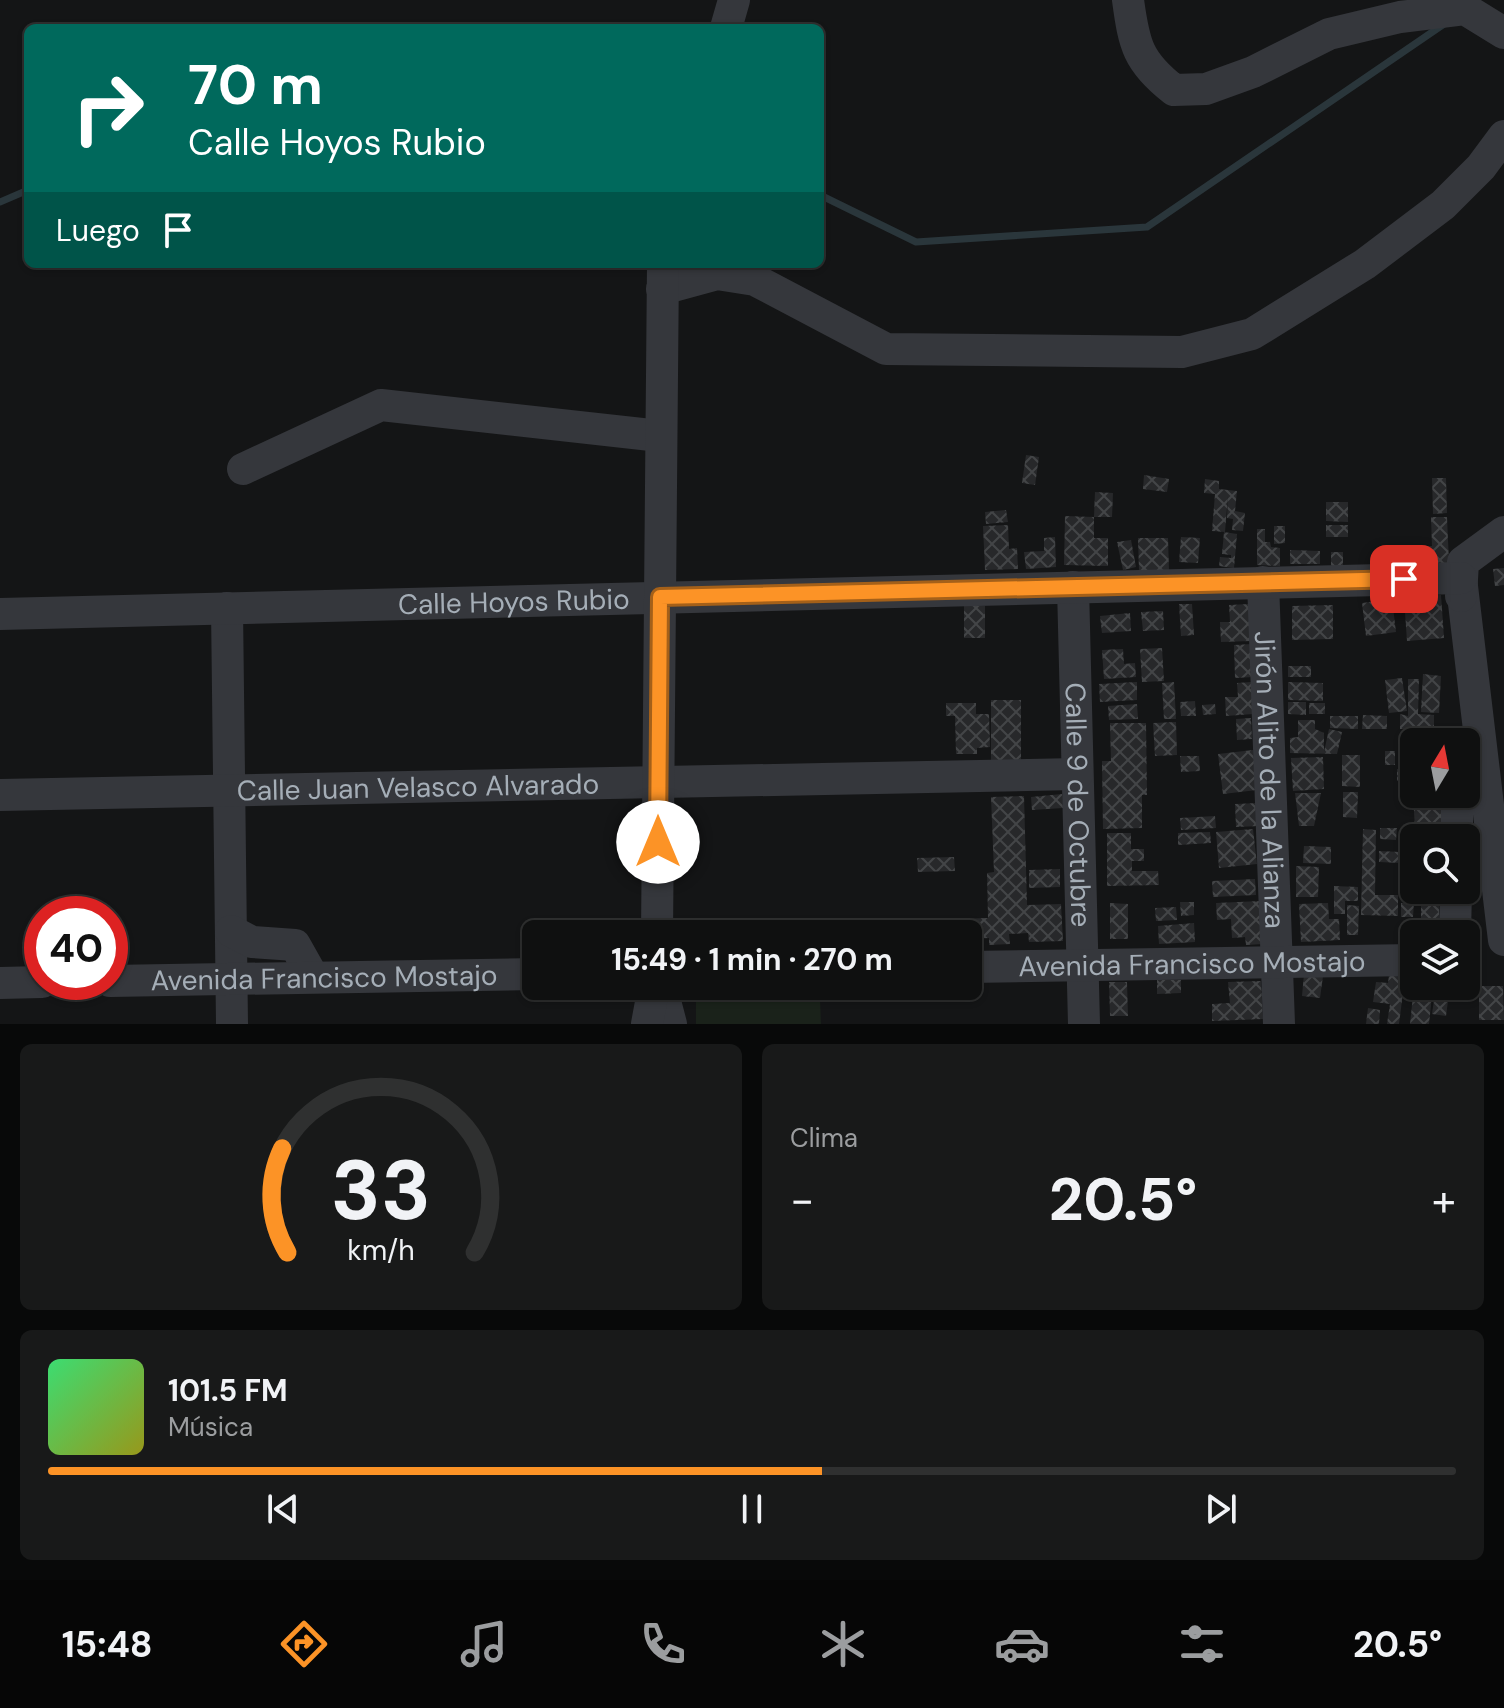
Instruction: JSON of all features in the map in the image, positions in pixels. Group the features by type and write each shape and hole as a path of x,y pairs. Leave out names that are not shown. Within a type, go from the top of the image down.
{"street":[{"path":"727,24 734,0"},
{"path":"1128,0 1132,32 1149,70 1174,90 1206,89 1329,34 1400,17 1465,9 1504,33"},
{"path":"657,920 663,277 717,274 755,280 886,349 1182,352 1252,334 1365,264 1443,205 1481,167 1504,136"},
{"path":"243,469 381,405 660,436"},
{"path":"1458,728 1463,562 1504,532"},
{"path":"1461,578 1504,940"},
{"name":"Calle Hoyos Rubio","path":"0,614 1461,578"},
{"name":"Jirón Alito de la Alianza","path":"1263,582 1279,1024"},
{"name":"Calle 9 de Octubre","path":"1073,587 1084,1024"},
{"path":"227,608 232,1024"},
{"name":"Calle Juan Velasco Alvarado","path":"0,795 1077,774"},
{"path":"231,931 252,942 295,945 313,977"},
{"name":"Avenida Francisco Mostajo","path":"982,967 1400,960"},
{"name":"Avenida Francisco Mostajo","path":"128,981 522,974"},
{"path":"0,983 24,982"},
{"path":"647,1024 651,1000"},
{"path":"665,1000 671,1024"}],"shaded area":[{"path":"820,1000 821,1024 696,1024 696,1001"}],"building":[{"path":"1026,455 1039,457 1035,485 1022,483"},
{"path":"1144,475 1169,479 1167,492 1143,489"},
{"path":"1432,478 1446,478 1447,513 1433,514"},
{"path":"1205,479 1219,481 1219,489 1237,491 1235,511 1245,513 1243,531 1232,530 1233,519 1227,518 1228,495 1225,532 1212,531 1215,494 1204,493"},
{"path":"1095,492 1113,493 1112,517 1094,517"},
{"path":"1326,502 1348,502 1348,522 1326,521"},
{"path":"1006,510 1008,522 986,524 985,512"},
{"path":"1065,516 1094,517 1094,538 1108,538 1108,566 1064,565"},
{"path":"1431,517 1447,517 1449,563 1422,563 1422,546 1432,546"},
{"path":"1008,525 1009,549 1017,548 1018,569 985,570 983,526"},
{"path":"1326,525 1348,525 1348,537 1326,537"},
{"path":"1274,526 1285,526 1285,543 1274,544"},
{"path":"1257,529 1265,529 1265,542 1270,542 1271,547 1280,548 1280,566 1257,565"},
{"path":"1224,532 1237,534 1234,568 1219,566 1220,557 1231,558 1231,555 1222,554"},
{"path":"1055,537 1056,567 1026,569 1024,552 1044,551 1044,538"},
{"path":"1181,537 1200,538 1198,563 1179,562"},
{"path":"1138,538 1168,538 1169,571 1139,571"},
{"path":"1131,540 1136,567 1123,570 1117,542"},
{"path":"1290,550 1320,551 1320,564 1290,564"},
{"path":"1331,552 1343,552 1343,566 1331,566"},
{"path":"1504,568 1504,585 1495,586 1493,569"},
{"path":"1441,595 1444,638 1407,641 1404,598"},
{"path":"1392,599 1396,632 1366,636 1362,603"},
{"path":"1179,604 1192,604 1194,635 1181,636"},
{"path":"1249,604 1251,641 1221,642 1220,622 1230,622 1229,605"},
{"path":"1333,605 1333,639 1292,640 1292,606"},
{"path":"964,606 985,606 985,638 964,638"},
{"path":"1163,611 1164,630 1143,631 1141,612"},
{"path":"1130,613 1131,631 1102,633 1100,616"},
{"path":"1252,644 1254,677 1235,678 1234,645"},
{"path":"1162,648 1164,681 1142,682 1140,649"},
{"path":"1123,649 1124,664 1135,663 1136,677 1104,679 1102,650"},
{"path":"1288,666 1311,666 1311,677 1288,677"},
{"path":"1423,674 1441,676 1439,713 1421,712"},
{"path":"1402,678 1407,711 1389,713 1385,680"},
{"path":"1408,679 1419,679 1418,714 1434,715 1434,728 1400,728 1400,714 1408,716"},
{"path":"1137,682 1137,700 1100,702 1099,684"},
{"path":"1174,682 1176,719 1164,719 1162,683"},
{"path":"1251,682 1253,714 1226,716 1225,697 1238,697 1237,683"},
{"path":"1288,682 1323,683 1323,701 1288,700"},
{"path":"991,700 1021,700 1021,762 991,762"},
{"path":"1195,701 1196,716 1181,716 1180,702"},
{"path":"1288,702 1306,702 1306,715 1288,714"},
{"path":"946,703 976,703 976,714 989,714 990,747 977,748 977,754 956,754 955,716 946,716"},
{"path":"1309,703 1325,703 1325,714 1309,714"},
{"path":"1137,704 1138,719 1109,720 1108,706"},
{"path":"1215,704 1216,714 1203,715 1202,705"},
{"path":"1363,715 1387,716 1387,729 1362,729"},
{"path":"1330,716 1358,716 1358,729 1330,728"},
{"path":"1251,718 1252,739 1237,740 1236,719"},
{"path":"1298,720 1315,720 1315,729 1324,733 1324,752 1329,729 1342,732 1337,754 1290,753 1290,738 1298,737"},
{"path":"1176,722 1177,755 1155,756 1153,723"},
{"path":"1110,723 1146,723 1147,795 1142,795 1142,828 1103,829 1102,761 1111,761"},
{"path":"1253,750 1257,790 1223,794 1218,754"},
{"path":"1385,751 1395,751 1395,765 1385,765"},
{"path":"1342,755 1360,755 1360,787 1342,786"},
{"path":"1180,756 1199,756 1200,771 1181,772"},
{"path":"1323,757 1324,789 1293,791 1291,758"},
{"path":"1343,792 1358,792 1357,818 1343,817"},
{"path":"1295,793 1321,793 1314,826 1299,826"},
{"path":"1062,794 1063,808 1032,810 1031,797"},
{"path":"1024,796 1027,905 1061,904 1063,941 1029,942 1028,933 1009,934 1010,944 989,945 989,938 982,938 982,920 955,920 988,918 987,873 994,872 991,797"},
{"path":"1258,803 1260,826 1236,827 1235,804"},
{"path":"1414,808 1443,808 1444,824 1415,824"},
{"path":"1215,816 1216,828 1181,830 1180,818"},
{"path":"1380,828 1397,828 1396,840 1380,839"},
{"path":"1253,829 1257,864 1219,868 1216,832"},
{"path":"1363,829 1376,830 1375,895 1398,895 1398,916 1361,915"},
{"path":"1210,832 1211,843 1178,845 1178,833"},
{"path":"1107,833 1131,833 1131,849 1144,849 1144,861 1132,861 1132,871 1158,871 1159,885 1107,886"},
{"path":"1304,846 1331,847 1331,864 1303,863"},
{"path":"1379,851 1400,852 1400,863 1379,862"},
{"path":"954,857 955,871 918,872 917,858"},
{"path":"1296,866 1319,867 1318,897 1296,897"},
{"path":"1060,869 1060,887 1029,888 1029,870"},
{"path":"1255,879 1256,895 1213,897 1212,881"},
{"path":"1334,886 1358,887 1358,901 1345,901 1345,914 1334,914"},
{"path":"1261,901 1263,944 1246,945 1245,937 1232,938 1231,919 1217,920 1216,903"},
{"path":"1180,902 1194,902 1194,915 1181,916"},
{"path":"1110,903 1128,904 1128,939 1110,939"},
{"path":"1328,903 1329,919 1339,919 1340,940 1301,942 1299,904"},
{"path":"1401,904 1414,904 1413,917 1401,917"},
{"path":"1421,904 1439,904 1439,920 1421,920"},
{"path":"1347,905 1359,906 1358,935 1347,935"},
{"path":"1176,907 1177,920 1156,921 1155,908"},
{"path":"1194,923 1195,942 1159,944 1158,926"},
{"path":"1304,974 1323,976 1320,998 1302,996"},
{"path":"1389,975 1400,976 1402,1000 1399,1024 1387,1024 1390,1004 1373,1002 1376,982 1388,983"},
{"path":"1157,980 1181,980 1181,993 1157,994"},
{"path":"1261,981 1263,1019 1212,1021 1212,1004 1230,1003 1228,982"},
{"path":"1109,982 1127,982 1128,1016 1110,1016"},
{"path":"1480,986 1503,986 1504,1020 1479,1020"},
{"path":"1413,1000 1432,1000 1429,1024 1410,1024"},
{"path":"1434,1000 1448,1000 1446,1016 1432,1014"},
{"path":"1368,1008 1380,1010 1379,1024 1366,1024"}],"waterway":[{"path":"824,197 916,242 1147,227 1444,24"},
{"path":"0,202 24,192"}],"route":[{"path":"658,842 660,597 1404,579"}]}
